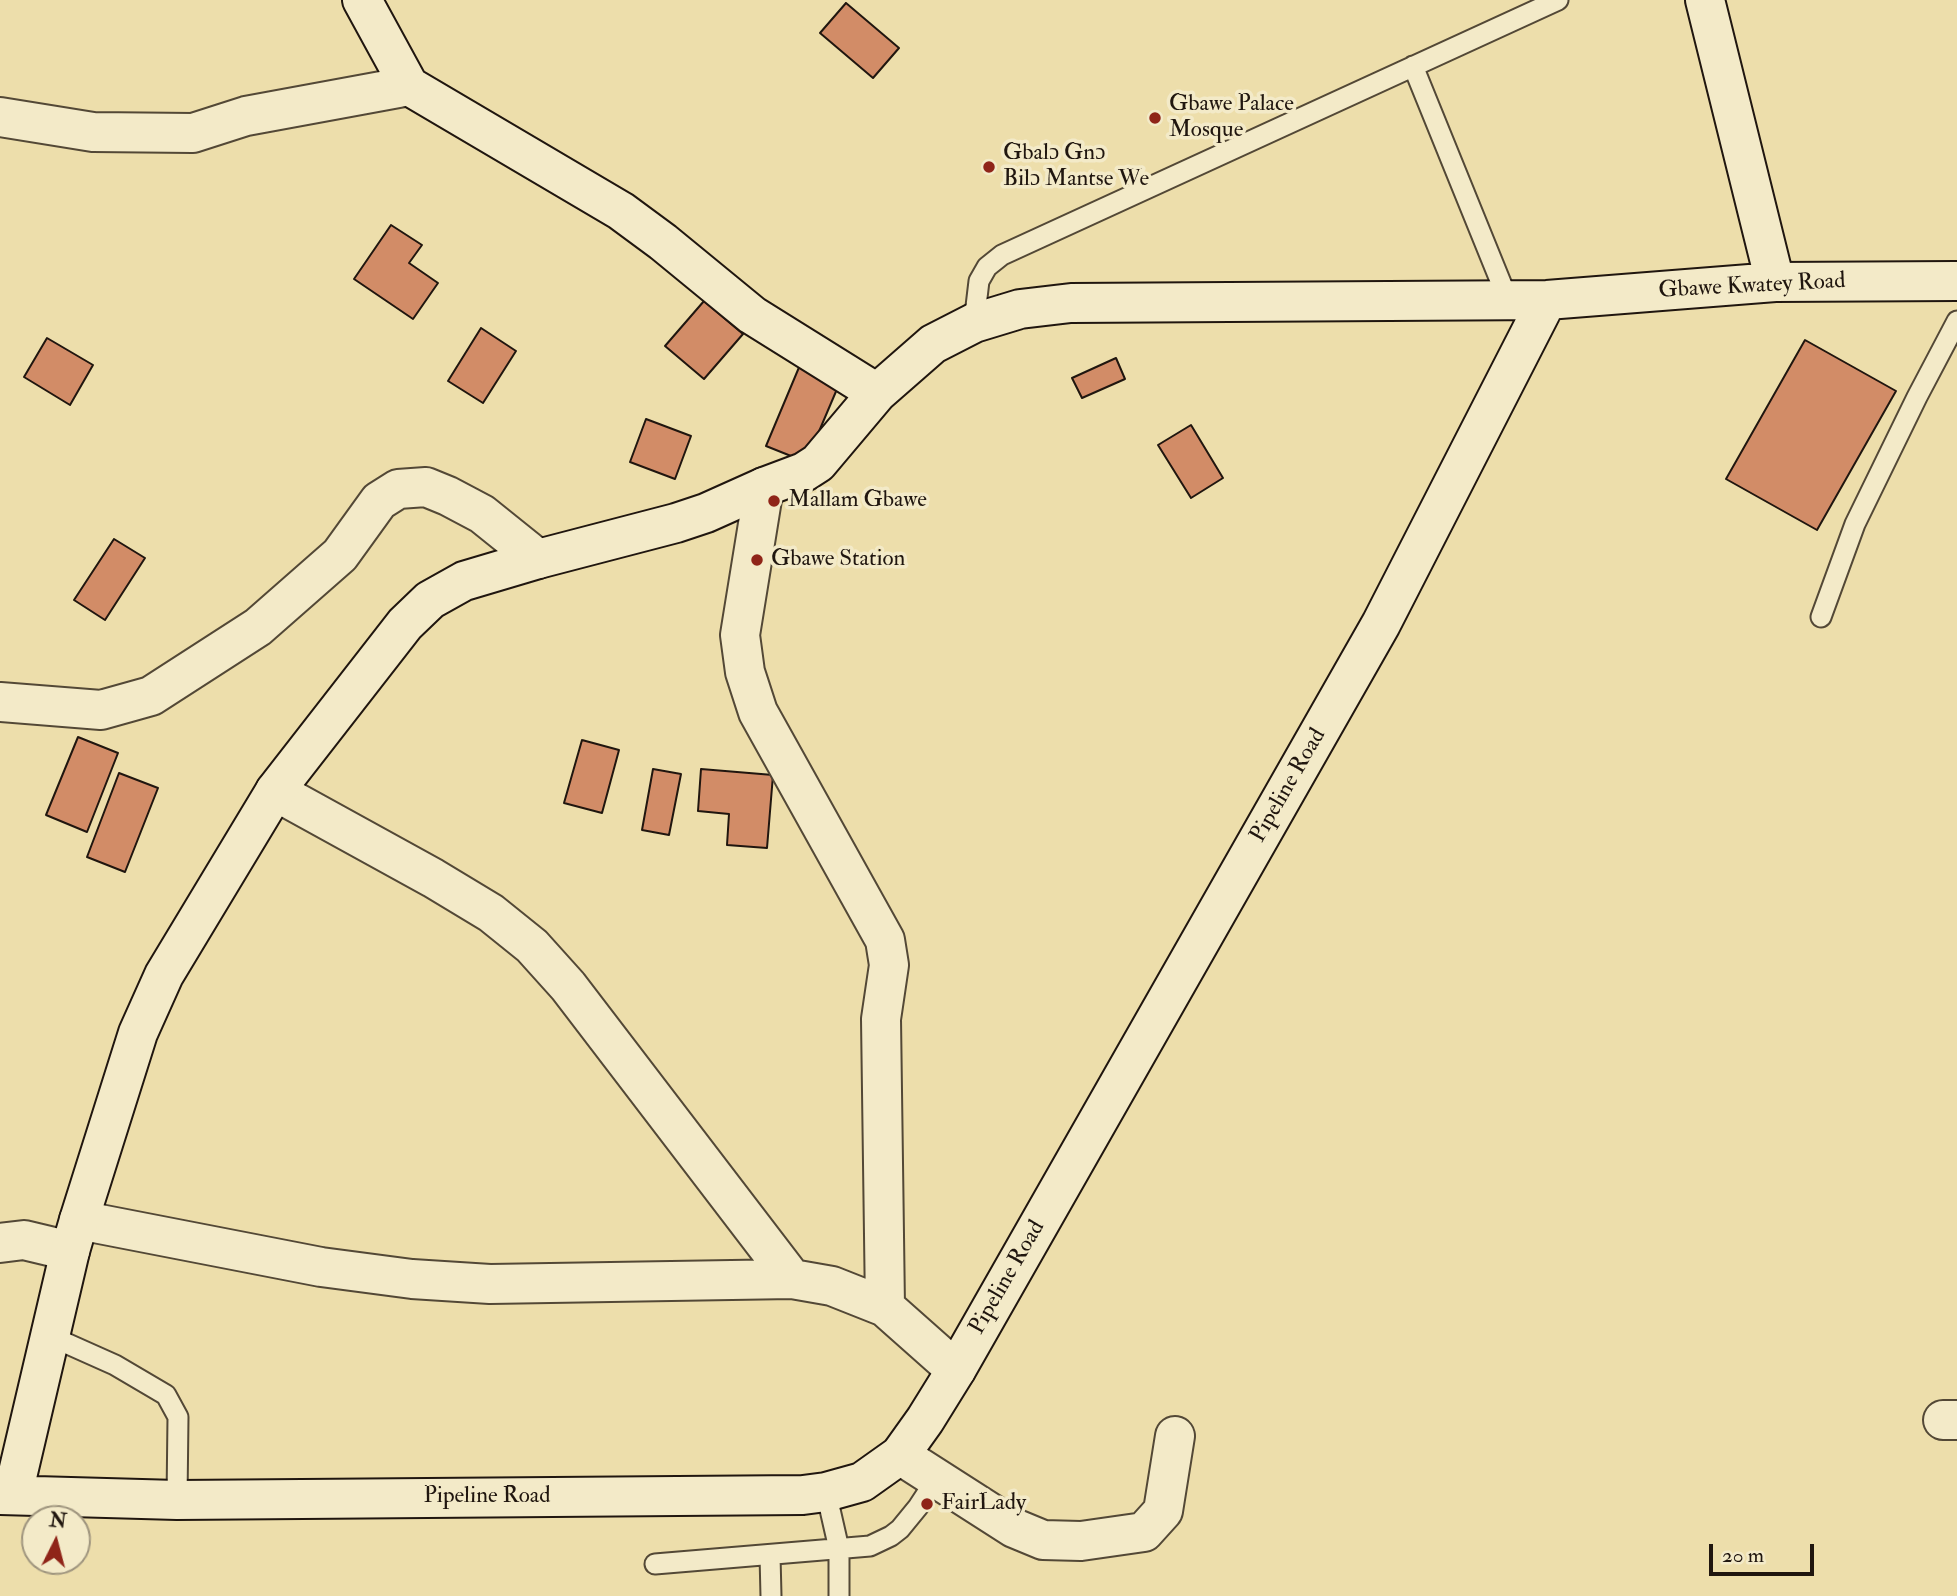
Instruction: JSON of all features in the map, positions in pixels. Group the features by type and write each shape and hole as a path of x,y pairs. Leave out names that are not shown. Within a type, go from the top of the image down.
{"street":[{"path":"362,0 409,86 621,211 752,315 877,393"},
{"path":"1705,0 1776,282"},
{"path":"0,117 93,132 193,133 246,116 409,86"},
{"name":"Gbawe Kwatey Road","path":"7,1494 75,1235 138,1033 164,975 275,791 405,624 430,600 464,581 706,513 764,486 804,472 818,463 877,393 933,344 974,323 1020,309 1071,303 1547,300 1776,282 1957,281"},
{"name":"Pipeline Road","path":"7,1494 177,1500 789,1495 827,1492 862,1482 900,1455 956,1370 1381,624 1547,300"},
{"path":"764,486 740,635 745,672 758,712 885,940 889,965 881,1019 885,1307"},
{"path":"0,702 101,710 151,696 258,627 340,555 379,501 398,489 426,487 448,496 482,514 538,559"},
{"path":"275,791 491,913 531,946 568,986 792,1279"},
{"path":"1,1237 24,1240 75,1235 412,1279 490,1284 792,1279 832,1286 885,1307 956,1370"},
{"path":"900,1455 1014,1528 1043,1539 1081,1541 1144,1532 1163,1511 1175,1436"}],"lane":[{"path":"974,323 979,281 987,267 1002,255 1558,0"},
{"path":"1413,66 1508,300"},
{"path":"1821,617 1856,524 1957,321"},
{"path":"50,1336 115,1365 166,1395 178,1417 177,1500"},
{"path":"655,1564 870,1546 900,1529 937,1478"},
{"path":"827,1492 839,1549 839,1596"},
{"path":"770,1555 771,1596"}],"building":[{"path":"846,3 899,48 873,78 820,33"},
{"path":"391,225 422,245 409,263 438,283 413,319 354,279"},
{"path":"704,301 743,334 704,379 665,346"},
{"path":"481,328 516,351 483,403 448,381"},
{"path":"47,338 93,365 70,405 24,377"},
{"path":"1805,340 1896,391 1817,530 1726,479"},
{"path":"1116,358 1125,379 1082,398 1072,378"},
{"path":"800,365 840,382 806,462 766,446"},
{"path":"646,419 691,436 675,479 630,462"},
{"path":"1191,425 1223,478 1191,498 1158,445"},
{"path":"114,539 145,558 105,620 74,600"},
{"path":"78,737 118,753 87,832 46,815"},
{"path":"582,740 619,750 602,813 564,803"},
{"path":"653,769 681,774 669,835 642,830"},
{"path":"701,769 773,775 767,848 727,845 729,814 698,811"},
{"path":"119,773 158,788 125,872 87,857"}],"place":[{"name":"Gbawe Palace Mosque","path":"1155,118"},
{"name":"Gbalɔ Gnɔ Bilɔ Mantse We","path":"989,167"},
{"name":"Mallam Gbawe","path":"774,501"},
{"name":"Gbawe Station","path":"757,560"},
{"name":"FairLady","path":"927,1504"}]}
